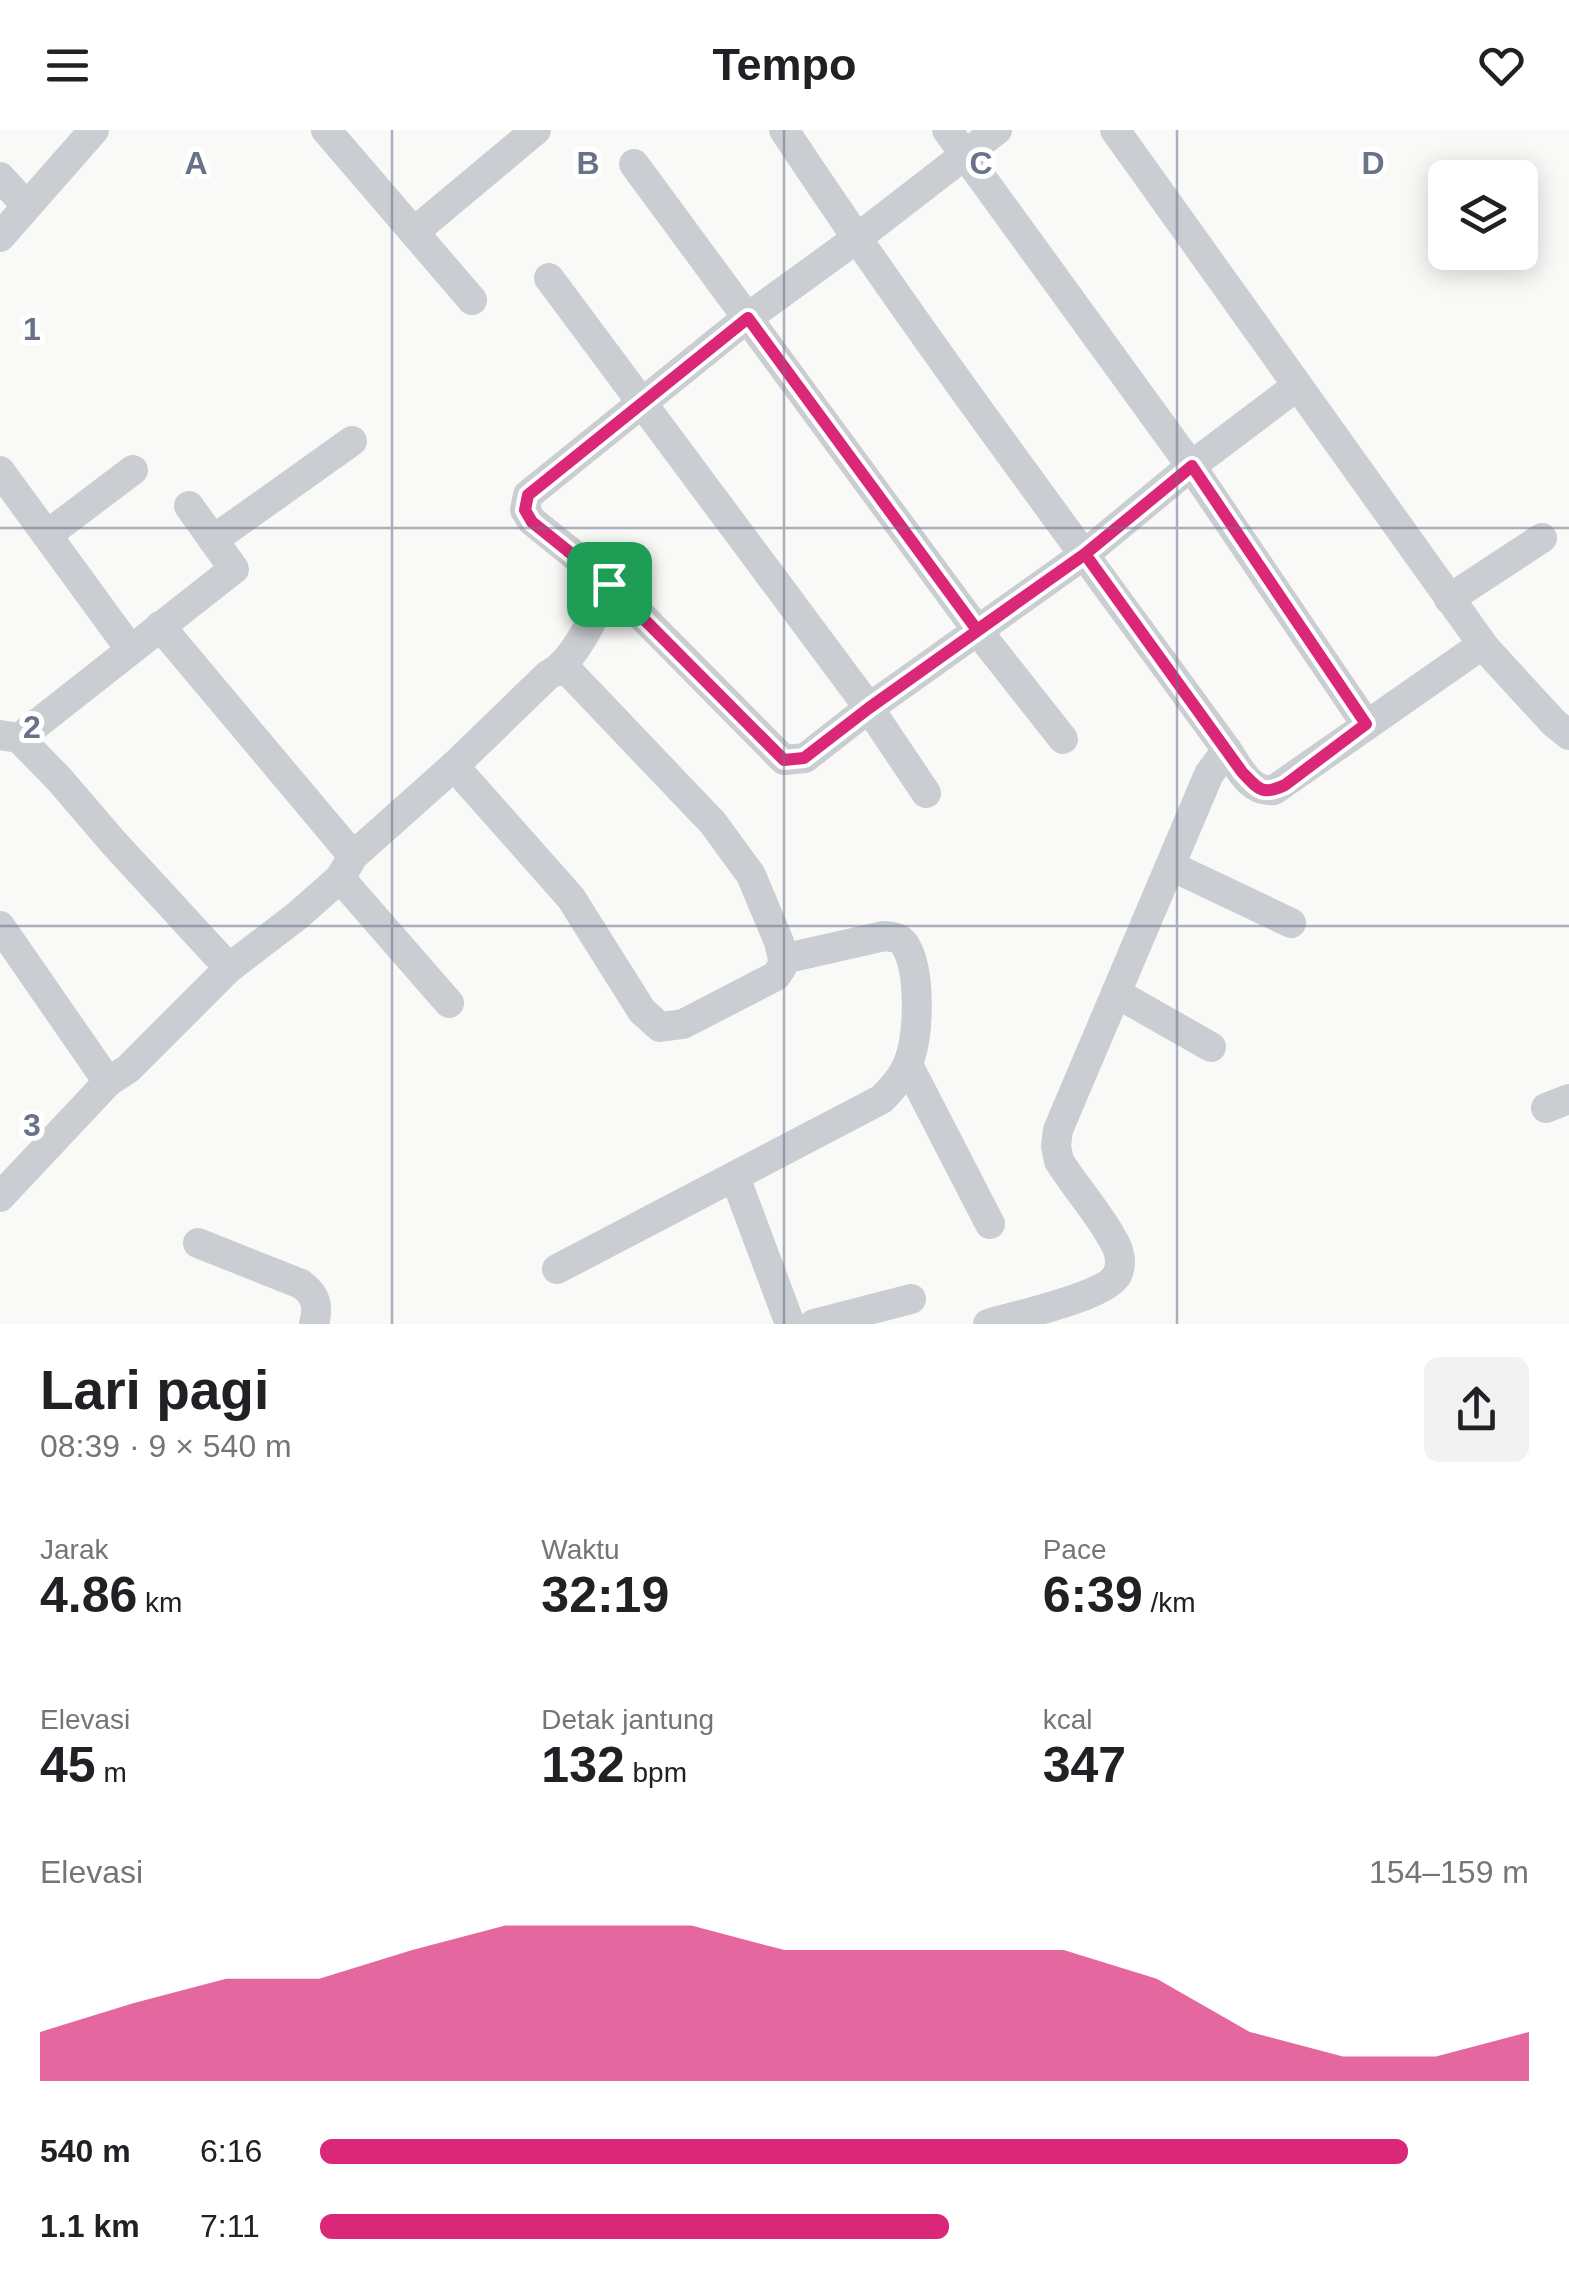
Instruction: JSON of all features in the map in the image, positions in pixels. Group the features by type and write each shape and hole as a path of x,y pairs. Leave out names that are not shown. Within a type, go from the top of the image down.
{"street":[{"path":"0,237 94,130"},
{"path":"326,130 472,300"},
{"path":"414,232 536,130"},
{"path":"784,130 856,240 1255,787 1264,791 1285,785 1462,658 1486,649"},
{"path":"947,130 1192,466 1366,724"},
{"path":"998,130 748,318 528,495 525,510 532,522 609,584 784,760 804,758 1085,554 1297,386"},
{"path":"1115,130 1486,649 1568,737"},
{"path":"634,164 977,630 1064,739"},
{"path":"0,178 27,206"},
{"path":"549,278 869,708 926,793"},
{"path":"213,540 352,442"},
{"path":"47,535 133,470"},
{"path":"0,471 130,649"},
{"path":"189,506 234,569 10,736 228,968"},
{"path":"1450,599 1542,538"},
{"path":"0,1197 108,1082 128,1069 228,968 297,916 548,675 560,670 592,621 609,584"},
{"path":"160,626 449,1003"},
{"path":"454,766 570,898 642,1012 660,1027 683,1024 776,976 783,959 779,942 751,875 713,823 571,674 560,670"},
{"path":"988,1324 1103,1288 1116,1276 1120,1259 1113,1239 1060,1161 1056,1146 1058,1130 1209,774 1227,750"},
{"path":"1171,866 1291,924"},
{"path":"0,926 108,1082"},
{"path":"556,1269 882,1100 908,1065 918,1011 912,966 904,944 896,937 884,936 783,959"},
{"path":"1116,993 1211,1047"},
{"path":"908,1065 990,1224"},
{"path":"735,1177 790,1324"},
{"path":"198,1243 301,1284 312,1292 316,1304 314,1324"},
{"path":"814,1324 911,1298"}],"route":[{"path":"609,584 532,522 525,510 528,495 748,318 977,630 1085,554 1192,466 1366,724 1285,785 1264,791 1255,787 1085,554 804,758 784,760 609,584"}]}
